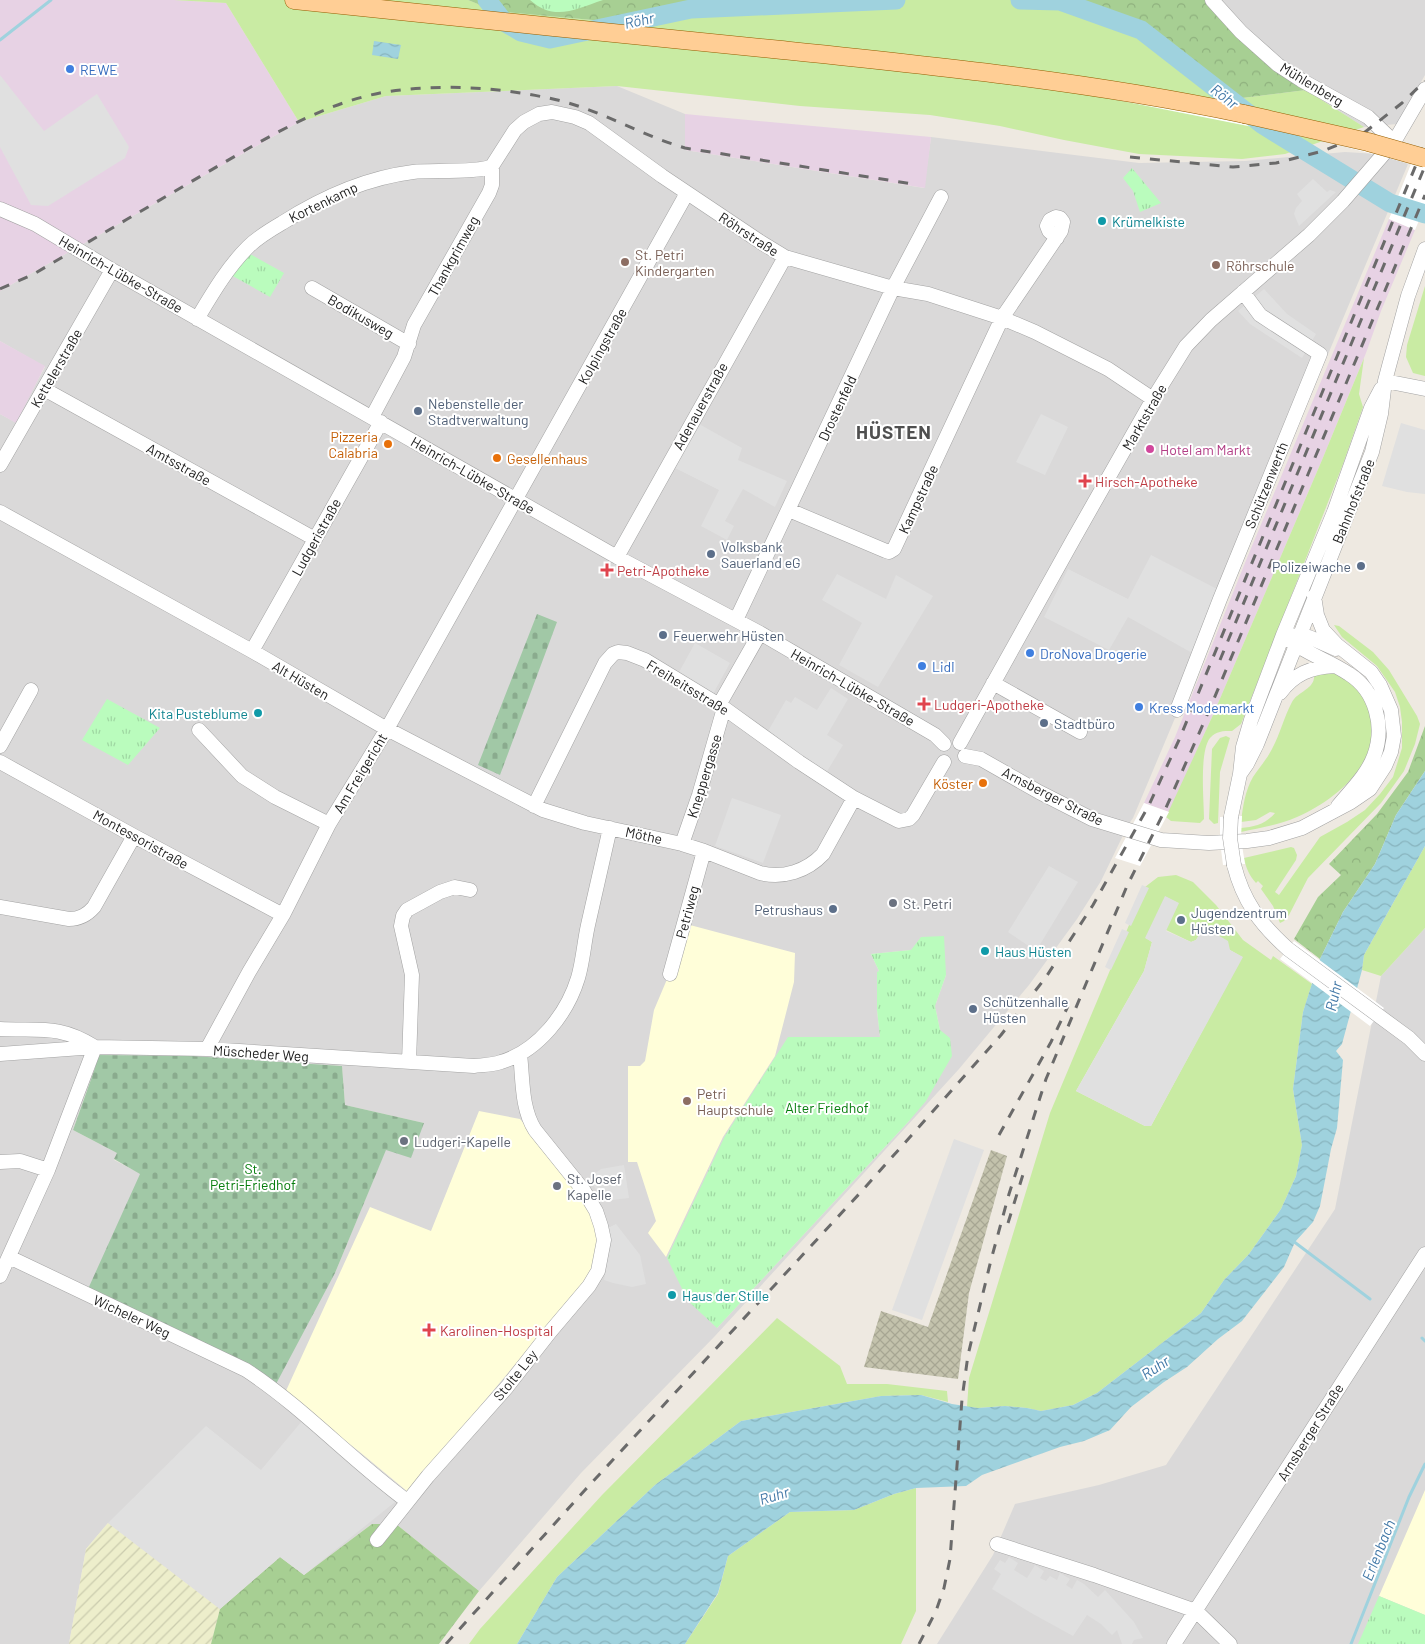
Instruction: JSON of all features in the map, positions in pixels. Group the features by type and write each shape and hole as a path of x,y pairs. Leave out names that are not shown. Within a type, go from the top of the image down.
{"main road":[{"path":"294,0 842,57 1118,91 1244,114 1368,142 1425,158"}],"street":[{"name":"Mühlenberg","path":"1214,1 1241,32 1278,65 1368,117 1394,142"},
{"name":"Marktstraße","path":"962,750 993,683 1153,399 1186,346 1211,320 1309,235 1343,201 1394,142 1425,89"},
{"name":"Thankgrimweg","path":"376,419 404,357 414,325 491,189 492,166 518,126 534,116 547,113"},
{"name":"Röhrstraße","path":"547,113 564,114 589,123 687,193 762,243 785,256 893,288 928,294 1002,318 1035,332 1108,369 1153,399"},
{"name":"Kortenkamp","path":"198,319 224,276 247,248 283,222 325,198 355,185 384,177 423,171 482,169 492,166"},
{"name":"Kolpingstraße","path":"516,499 687,193"},
{"name":"Drostenfeld","path":"736,620 893,288 941,197"},
{"name":"Heinrich-Lübke-Straße","path":"0,209 35,224 112,270 617,557 760,633 929,731 944,744"},
{"path":"1002,318 1057,238"},
{"name":"Bahnhofstraße","path":"1297,640 1372,452 1381,414 1385,381 1408,296 1425,249"},
{"name":"Adenauerstraße","path":"617,557 785,256"},
{"name":"Kettelerstraße","path":"0,465 112,270"},
{"name":"Bodikusweg","path":"312,288 409,344"},
{"name":"Schützenwerth","path":"1177,710 1220,598 1320,354 1260,315 1244,292"},
{"name":"Kampstraße","path":"789,510 886,551 889,552 894,549 1002,318"},
{"path":"1385,381 1425,389"},
{"name":"Bahnhofstraße","path":"1283,635 1334,512 1371,408 1385,381"},
{"name":"Amtsstraße","path":"44,389 315,539"},
{"name":"Ludgeristraße","path":"252,651 315,539 376,419"},
{"name":"Am Freigericht","path":"207,1049 283,915 329,824 386,729 516,499"},
{"name":"Alt Hüsten","path":"0,512 252,651 386,729 534,806 574,820 610,828"},
{"name":"Arnsberger Straße","path":"962,750 1092,819 1161,840 1216,843 1269,838 1302,828 1361,796 1376,781 1388,760 1394,736 1391,710 1384,690 1371,672 1323,630 1317,615 1314,596"},
{"name":"Kneppergasse","path":"682,844 699,795 722,707 760,633"},
{"path":"1349,654 1309,637 1297,640 1283,635 1246,738 1231,817 1230,838 1234,865 1250,907 1271,933 1288,949 1409,1038 1425,1054"},
{"path":"1240,774 1254,750 1297,640"},
{"name":"Arnsberger Straße","path":"1297,640 1351,675 1368,693 1375,708 1379,732 1376,749 1370,763 1335,810"},
{"name":"Freiheitsstraße","path":"534,806 605,663 613,654 622,652 635,656 671,675 722,707 799,762 854,798 892,818 904,821 913,815 944,762"},
{"path":"1274,702 1285,686 1301,673 1317,667 1336,666"},
{"path":"993,683 1080,732"},
{"path":"0,746 31,690"},
{"path":"199,730 242,776 275,797 329,824"},
{"path":"952,741 962,750 961,762 958,764 950,765 944,762 940,755 944,744 952,741"},
{"name":"Montessoristraße","path":"0,762 283,915"},
{"name":"Möthe","path":"520,1054 557,1020 572,995 581,965 610,828 682,844 768,875 783,876 791,874 818,859 823,854 854,798"},
{"path":"0,907 69,918 78,918 86,915 94,907 134,836"},
{"name":"Petriweg","path":"670,974 704,851"},
{"path":"409,1062 412,975 400,926 402,919 407,910 446,889 470,890"},
{"path":"0,1029 36,1028 58,1030 77,1036 95,1046 48,1170 0,1276"},
{"name":"Müscheder Weg","path":"0,1054 95,1046 207,1049 482,1065 500,1062 520,1054"},
{"name":"Stolte Ley","path":"377,1540 439,1463 507,1387 592,1282 600,1264 604,1240 599,1218 584,1191 535,1130 529,1119 520,1054"},
{"path":"0,1162 20,1161 48,1170"},
{"name":"Arnsberger Straße","path":"1174,1644 1425,1254"},
{"name":"Wicheler Weg","path":"9,1257 238,1366 276,1390 381,1482 407,1501"},
{"path":"997,1544 1094,1575 1196,1611 1230,1644"}],"shaded area":[{"path":"0,0 174,0 226,3 299,122 0,291"},
{"path":"1205,0 1425,0 1425,75 1397,124 1364,127 1306,90"},
{"path":"0,75 44,131 97,94 129,147 125,158 48,206 31,205 0,147"},
{"path":"617,86 685,114 685,150 924,188 931,137 1139,163 1245,161 1345,152 1377,154 1408,164 1133,818 1101,881 1077,919 1029,985 959,1069 715,1336 581,1473 479,1591 396,1524 372,1524 304,1575 280,1557 220,1609 108,1523 86,1549 69,1644 0,1644 0,414 15,422 45,367 0,341 0,291 299,122 386,96","holes":["911,950 946,975 935,1006 940,1030 909,1121 717,1328 777,1056 788,1038 880,1037 877,1010 877,973 879,971 871,954","97,1055 342,1066 345,1105 424,1123 386,1149 335,1273 114,1160 117,1153 73,1130 95,1068"]},
{"path":"685,114 931,137 925,188 685,150"},
{"path":"1313,179 1327,192 1330,190 1336,192 1299,226 1294,214 1302,201 1297,194"},
{"path":"1389,219 1415,230 1322,460 1213,715 1169,812 1144,803 1175,737 1247,558"},
{"path":"1264,289 1287,314 1316,334 1302,358 1250,324 1238,311"},
{"path":"0,341 45,366 16,423 0,414"},
{"path":"1041,414 1068,427 1045,475 1016,462"},
{"path":"1401,423 1425,430 1425,494 1382,486"},
{"path":"699,424 742,448 738,460 787,481 775,507 743,489 725,521 734,526 727,540 701,526 719,490 675,468"},
{"path":"1151,555 1219,590 1194,654 1128,617 1109,650 1044,617 1068,569 1128,599"},
{"path":"837,574 886,599 896,575 933,596 878,687 839,665 862,623 822,600"},
{"path":"695,643 730,663 713,694 678,674"},
{"path":"831,688 848,699 827,735 843,745 826,773 767,733 786,700 791,703 795,697 817,710"},
{"path":"732,798 781,815 763,863 715,846"},
{"path":"1049,866 1078,882 1036,951 1008,932"},
{"path":"1142,885 1149,888 1131,926 1125,923"},
{"path":"1165,896 1179,903 1166,931 1191,942 1196,940 1204,927 1228,941 1230,950 1243,957 1151,1126 1145,1126 1076,1091 1144,971 1152,942 1145,938"},
{"name":"Petri Hauptschule","path":"690,925 795,953 794,982 775,1056 723,1137 666,1257 648,1233 656,1221 637,1162 628,1162 628,1066 640,1066 645,1061 654,1010"},
{"path":"1425,928 1425,1644 937,1644 993,1555 1015,1504 1099,1485 1166,1465 1335,1209 1381,976"},
{"path":"1122,929 1129,932 1111,970 1105,967"},
{"name":"Karolinen-Hospital","path":"479,1111 520,1119 585,1198 600,1241 596,1268 408,1492 285,1393 370,1207 431,1231"},
{"path":"954,1139 984,1150 922,1320 892,1310"},
{"path":"991,1150 1007,1156 969,1293 958,1379 864,1367 881,1311 928,1327"},
{"path":"624,1165 629,1198 603,1201 589,1178 601,1169"},
{"path":"616,1224 640,1255 646,1284 632,1287 604,1280 611,1239 608,1228"},
{"path":"302,1421 395,1502 304,1575 280,1557 220,1609 108,1523 206,1426 261,1470"},
{"path":"1425,1490 1425,1615 1379,1596"},
{"path":"108,1523 220,1609 211,1644 69,1644 86,1549"},
{"path":"1009,1557 1018,1563 1014,1570 1027,1578 1035,1565 1044,1571 1040,1578 1046,1581 1050,1576 1057,1580 1060,1573 1070,1579 1066,1585 1072,1589 1077,1580 1098,1597 1105,1590 1134,1622 1143,1638 1134,1640 1132,1644 1122,1644 1117,1630 1112,1635 1101,1624 1087,1615 1073,1636 1033,1614 992,1589 1001,1574 994,1569 1000,1560 1005,1563"}],"green space":[{"path":"174,0 468,0 496,11 614,22 691,6 826,0 1065,0 1143,28 1226,100 1306,90 1364,127 1285,154 1242,159 1139,154 1000,126 930,115 800,106 617,86 386,96 299,122 226,3"},
{"path":"468,0 826,0 691,6 614,22 495,11"},
{"path":"530,0 603,0 574,10 557,12 539,7"},
{"path":"1065,0 1205,0 1306,90 1226,100 1143,28"},
{"path":"1132,168 1161,203 1140,212 1133,191 1123,178"},
{"path":"250,254 284,273 270,297 231,275"},
{"path":"1425,286 1425,376 1413,373 1406,357 1407,345"},
{"path":"1364,358 1359,394 1363,407 1343,464 1241,724 1232,731 1223,731 1215,734 1210,738 1207,745 1203,765 1204,819 1200,823 1171,821 1166,817 1213,715"},
{"path":"537,614 557,622 500,775 478,765"},
{"path":"1334,625 1339,626 1373,652 1389,670 1420,724 1415,744 1404,771 1381,803 1308,878 1289,915 1280,923 1273,906 1261,889 1263,886 1258,881 1256,883 1251,877 1244,858 1291,847 1294,848 1297,855 1296,860 1275,892 1279,895 1320,837 1365,810 1380,794 1393,777 1402,748 1402,722 1395,692 1377,666 1342,637"},
{"path":"1334,673 1356,687 1368,707 1373,725 1371,742 1365,759 1343,788 1328,800 1297,817 1241,832 1241,828 1260,824 1268,820 1275,813 1270,812 1256,820 1241,822 1250,782 1272,749 1292,702 1310,687 1314,674"},
{"path":"107,699 160,728 128,765 82,740"},
{"path":"1425,726 1425,771 1396,815 1375,864 1343,912 1320,959 1294,939 1318,897 1341,875 1329,864 1377,814 1408,772"},
{"path":"1226,736 1230,738 1220,772 1218,823 1214,824 1209,819 1212,749 1220,738"},
{"path":"1425,846 1425,928 1381,976 1362,970 1364,955"},
{"path":"1176,875 1193,882 1216,905 1243,940 1271,960 1273,956 1312,984 1303,1012 1293,1089 1302,1145 1296,1176 1281,1209 1249,1254 1224,1280 1201,1313 1097,1393 1073,1405 1041,1411 1005,1406 967,1407 969,1378 1050,1113 1145,887 1158,877","holes":["1204,927 1230,950 1242,957 1151,1126 1145,1126 1076,1091 1144,971 1152,942 1146,938 1166,930 1191,942 1196,940"]},
{"name":"Alter Friedhof","path":"944,936 946,975 935,1006 940,1030 950,1038 952,1056 926,1101 717,1328 688,1301 667,1258 725,1136 788,1037 880,1037 877,1010 877,972 879,971 871,954 911,950 921,937"},
{"name":"St. Petri-Friedhof","path":"97,1055 192,1056 342,1066 345,1105 424,1123 411,1158 386,1150 335,1273 276,1384 88,1289 140,1174 114,1159 117,1153 73,1130 95,1068"},
{"path":"777,1318 840,1366 847,1384 887,1384 947,1391 948,1402 921,1395 881,1396 741,1421 655,1485 557,1577 517,1644 469,1644 480,1629 602,1495"},
{"path":"916,1488 916,1611 901,1644 685,1644 718,1594 728,1556 790,1512 854,1510 894,1494"},
{"path":"372,1524 396,1524 479,1591 439,1644 211,1644 220,1609 280,1557 304,1575"},
{"path":"1379,1596 1425,1615 1425,1644 1358,1644"}],"water":[{"path":"374,41 401,45 398,59 372,55"},
{"name":"Ruhr","path":"1425,771 1425,846 1364,955 1362,970 1342,1044 1336,1051 1343,1060 1337,1128 1320,1206 1313,1222 1295,1242 1284,1267 1242,1321 1218,1339 1187,1367 1131,1407 1110,1430 1084,1441 1060,1447 982,1475 966,1486 916,1488 894,1494 854,1510 790,1512 728,1556 718,1593 685,1644 517,1644 557,1577 655,1485 741,1421 881,1396 921,1395 952,1404 978,1408 1005,1406 1041,1411 1073,1405 1097,1393 1201,1313 1224,1280 1249,1254 1281,1209 1296,1176 1302,1145 1293,1089 1303,1012 1308,996 1320,959 1343,912 1375,864 1396,815"}],"pier":[{"path":"1120,82 1329,124 1425,149 1425,206 1415,230 1389,219 1411,164 1319,140 1117,100"},
{"path":"1144,803 1169,812 1140,866 1115,858"},
{"path":"1242,816 1241,839 1245,864 1223,865 1220,817"},
{"path":"1294,941 1384,1008 1370,1026 1280,959"}],"waterway":[{"path":"0,40 51,0"},
{"name":"Röhr","path":"487,0 504,22 521,32 550,39 691,9 896,0"},
{"name":"Röhr","path":"1020,0 1060,1 1141,30 1263,125 1390,203 1425,214"},
{"path":"1293,1241 1370,1299"},
{"name":"Erlenbach","path":"1422,1338 1425,1341"},
{"name":"Erlenbach","path":"1351,1644 1409,1497 1425,1464"}],"railway":[{"path":"1130,157 1233,167 1276,163 1323,151 1360,136 1402,103 1425,81"},
{"path":"0,289 32,275 247,149 312,115 357,99 401,90 445,87 489,89 532,95 570,103 668,143 685,148 913,184"},
{"path":"446,1644 585,1490 860,1193 1001,1035 1046,977 1093,905 1149,805 1179,740 1425,143"},
{"path":"1220,660 1425,166"},
{"path":"919,1644 936,1611 944,1588 950,1559 962,1399 968,1355 1009,1194 1046,1079 1127,886 1165,810 1208,713 1425,195"},
{"path":"999,1135 1051,1042 1068,1006"},
{"path":"1008,1223 1025,1168"}],"place":[{"name":"REWE","path":"70,69"},
{"name":"Krümelkiste","path":"1102,221"},
{"name":"St. Petri Kindergarten","path":"625,262"},
{"name":"Röhrschule","path":"1216,265"},
{"name":"Nebenstelle der Stadtverwaltung","path":"418,411"},
{"name":"Pizzeria Calabria","path":"388,444"},
{"name":"Hotel am Markt","path":"1150,449"},
{"name":"Gesellenhaus","path":"497,458"},
{"name":"Hirsch-Apotheke","path":"1085,481"},
{"name":"Volksbank Sauerland eG","path":"711,554"},
{"name":"Polizeiwache","path":"1361,566"},
{"name":"Petri-Apotheke","path":"607,570"},
{"name":"Feuerwehr Hüsten","path":"663,635"},
{"name":"DroNova Drogerie","path":"1030,653"},
{"name":"Lidl","path":"922,666"},
{"name":"Ludgeri-Apotheke","path":"924,704"},
{"name":"Kress Modemarkt","path":"1139,707"},
{"name":"Kita Pusteblume","path":"258,713"},
{"name":"Stadtbüro","path":"1044,723"},
{"name":"Köster","path":"983,783"},
{"name":"St. Petri","path":"893,903"},
{"name":"Petrushaus","path":"833,909"},
{"name":"Jugendzentrum Hüsten","path":"1181,920"},
{"name":"Haus Hüsten","path":"985,951"},
{"name":"Schützenhalle Hüsten","path":"973,1009"},
{"name":"Petri Hauptschule","path":"687,1101"},
{"name":"Ludgeri-Kapelle","path":"404,1141"},
{"name":"St. Josef Kapelle","path":"557,1186"},
{"name":"Haus der Stille","path":"672,1295"},
{"name":"Karolinen-Hospital","path":"429,1330"}],"district":[{"name":"HÜSTEN","path":"894,431"}]}
